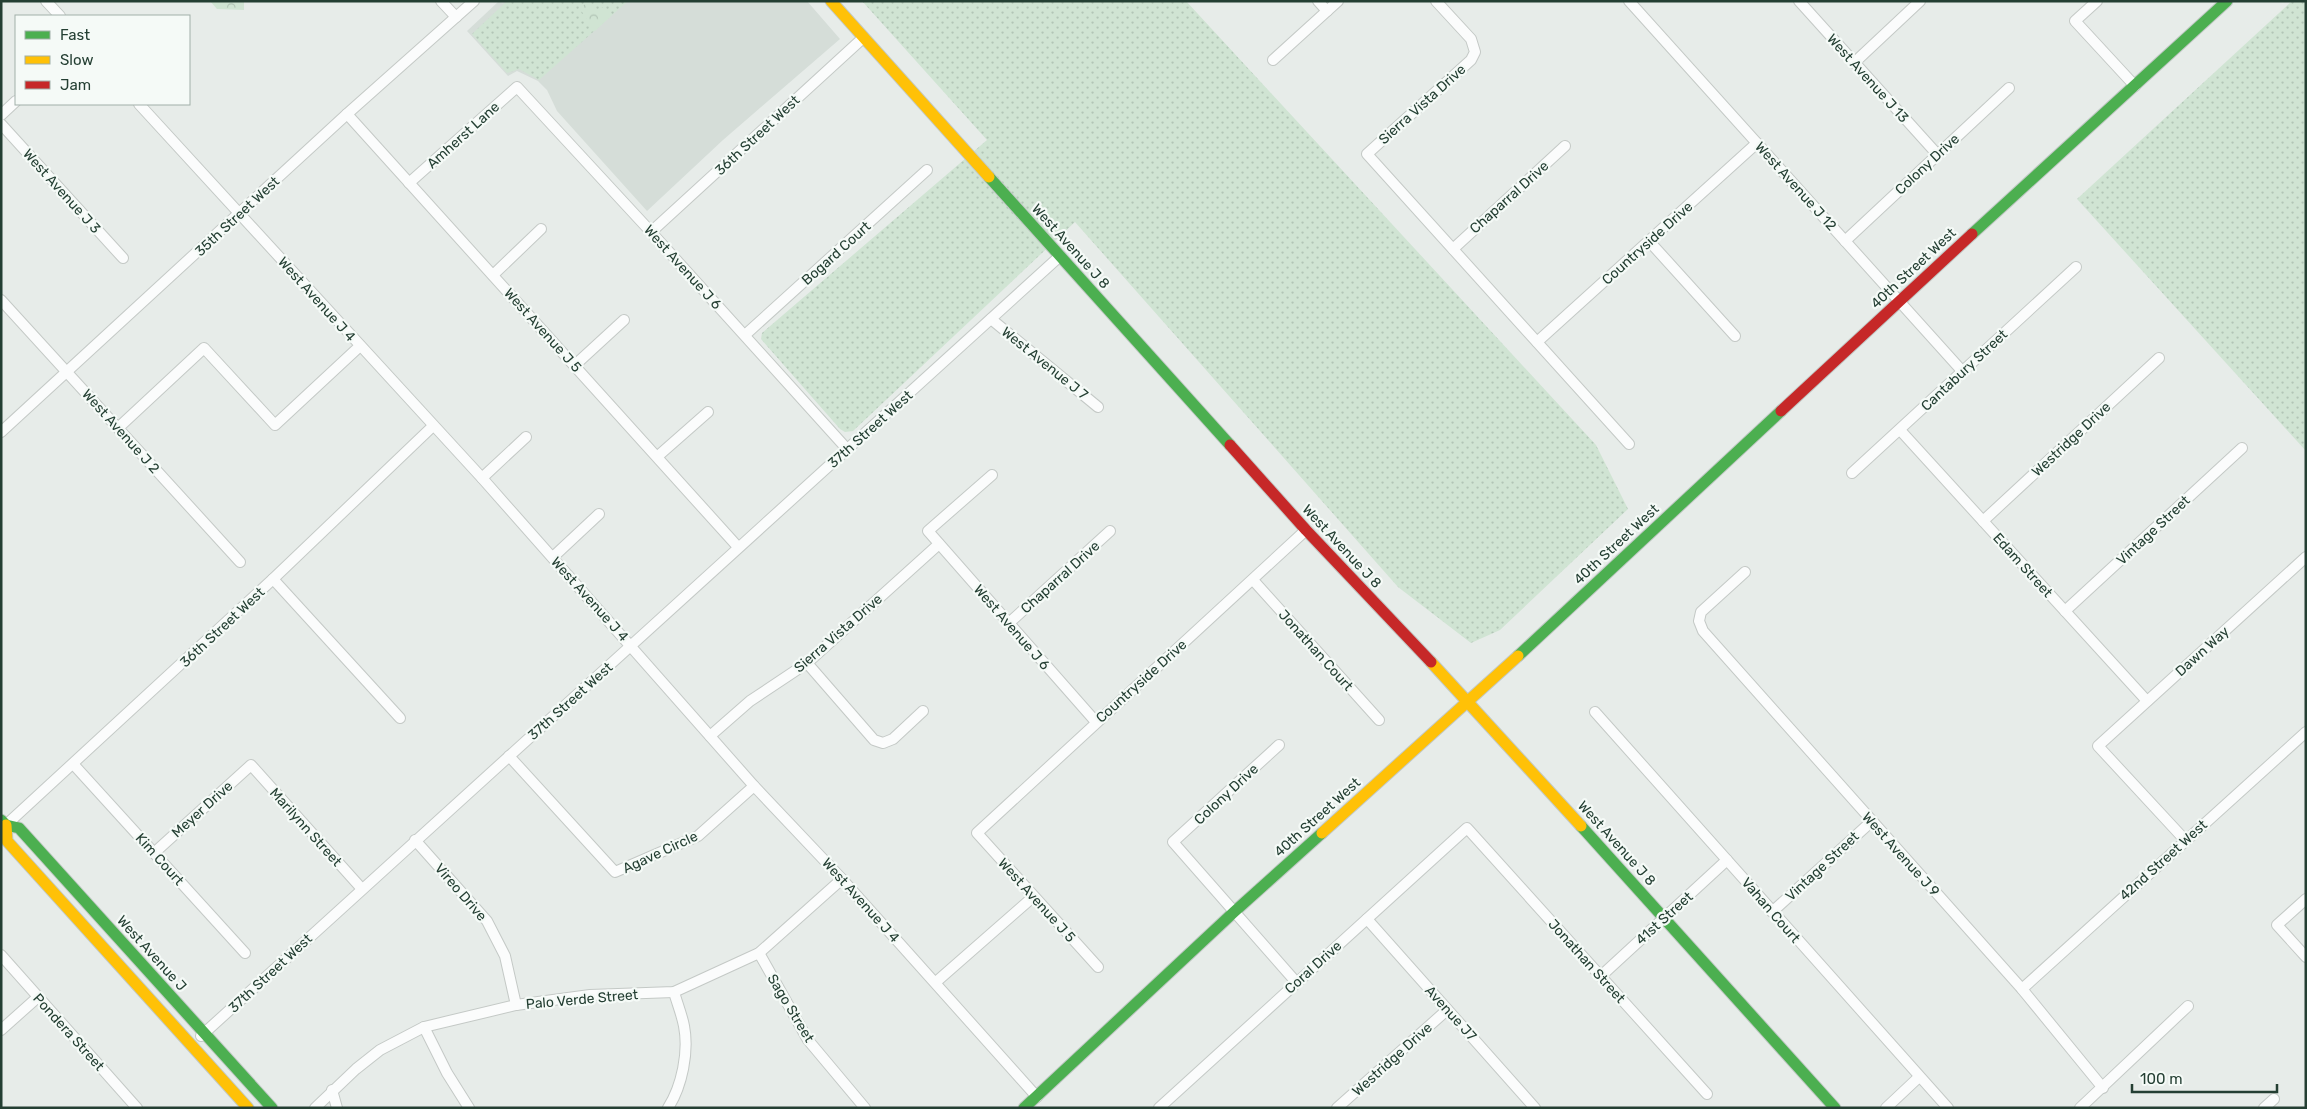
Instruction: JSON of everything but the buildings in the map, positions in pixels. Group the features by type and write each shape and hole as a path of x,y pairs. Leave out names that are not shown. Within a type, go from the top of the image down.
{"main road":[{"name":"West Avenue J 8","path":"831,1 1306,530 1469,702 1835,1108"},
{"name":"40th Street West","path":"1024,1108 1234,912 1469,702 1899,301 2226,1"},
{"name":"West Avenue J","path":"4,823 20,828 272,1108"},
{"path":"4,823 7,841 248,1108"}],"street":[{"path":"46,1 59,15"},
{"path":"441,1 456,17"},
{"name":"35th Street West","path":"1,432 347,114 474,1"},
{"path":"1318,1 1327,11"},
{"path":"1273,60 1338,1"},
{"name":"Sierra Vista Drive","path":"1436,1 1471,39 1475,52 1471,60 1367,154 1453,249"},
{"name":"West Avenue J 12","path":"1629,1 1963,372"},
{"name":"West Avenue J 13","path":"1799,1 1937,154"},
{"path":"1855,62 1920,1"},
{"path":"2097,1 2074,21 2135,86"},
{"name":"36th Street West","path":"651,232 863,38"},
{"name":"West Avenue J 6","path":"517,87 847,449"},
{"name":"Amherst Lane","path":"409,183 517,87"},
{"name":"Colony Drive","path":"1845,241 2009,88"},
{"path":"1,115 15,102"},
{"name":"West Avenue J 4","path":"140,105 482,478 754,786 842,879 1037,1096"},
{"name":"West Avenue J 5","path":"347,114 658,456 738,547"},
{"name":"West Avenue J 3","path":"1,124 122,258"},
{"name":"Countryside Drive","path":"1537,342 1757,143"},
{"name":"Chaparral Drive","path":"1453,249 1565,146"},
{"name":"Bogard Court","path":"745,335 928,170"},
{"path":"493,275 541,229"},
{"path":"1649,241 1735,336"},
{"path":"1453,249 1629,444"},
{"name":"37th Street West","path":"192,1045 415,840 1060,256"},
{"name":"Cantabury Street","path":"1852,473 2076,267"},
{"name":"West Avenue J 2","path":"1,300 240,562"},
{"name":"West Avenue J 7","path":"991,319 1098,407"},
{"path":"575,365 624,320"},
{"path":"118,428 204,348 275,425 360,346"},
{"name":"Westridge Drive","path":"1983,521 2159,358"},
{"path":"658,456 708,412"},
{"name":"36th Street West","path":"4,823 74,765 273,580 433,426"},
{"name":"Edam Street","path":"1900,430 2147,701"},
{"path":"482,478 526,438"},
{"name":"Vintage Street","path":"2065,611 2242,448"},
{"name":"West Avenue J 6","path":"992,475 928,532 1096,722"},
{"path":"552,557 599,514"},
{"name":"Countryside Drive","path":"977,833 1306,530"},
{"name":"Chaparral Drive","path":"1009,623 1110,531"},
{"name":"Sierra Vista Drive","path":"710,736 750,701 807,663 939,544"},
{"name":"Dawn Way","path":"2185,840 2098,746 2306,557"},
{"name":"West Avenue J 9","path":"1745,572 1701,612 1698,621 1703,631 2022,989 2103,1088"},
{"path":"273,580 400,718"},
{"name":"Jonathan Court","path":"1253,580 1379,720"},
{"path":"807,663 874,740 883,743 893,739 923,711"},
{"name":"Vahan Court","path":"1595,712 1948,1108"},
{"name":"42nd Street West","path":"2022,989 2306,732"},
{"name":"Colony Drive","path":"1234,912 1173,842 1279,745"},
{"name":"Agave Circle","path":"509,756 615,872 698,836 754,786"},
{"name":"Kim Court","path":"74,765 245,954"},
{"name":"Meyer Drive","path":"154,852 251,765"},
{"name":"Marilynn Street","path":"251,765 362,889"},
{"name":"Vintage Street","path":"1772,912 1872,820"},
{"name":"Coral Drive","path":"1158,1108 1468,828"},
{"name":"Jonathan Street","path":"1468,828 1707,1094"},
{"name":"West Avenue J 5","path":"977,833 1098,967"},
{"name":"Vireo Drive","path":"415,840 487,921 504,956 516,1005"},
{"name":"41st Street","path":"1601,976 1727,860"},
{"name":"Palo Verde Street","path":"314,1108 332,1090 380,1050 424,1028 516,1005 590,995 674,992 759,953 842,879"},
{"path":"936,982 1033,897"},
{"path":"2306,899 2278,925 2306,956"},
{"path":"1234,912 1296,982"},
{"name":"Avenue J7","path":"1367,919 1535,1108"},
{"name":"Sago Street","path":"759,953 808,1040 865,1108"},
{"name":"Pondera Street","path":"1,956 137,1108"},
{"path":"668,1108 674,1099 683,1073 684,1027 674,992"},
{"path":"1,1030 38,997"},
{"path":"2080,1108 2188,1006"},
{"name":"Westridge Drive","path":"1337,1108 1349,1104 1447,1010"},
{"path":"424,1028 447,1073 469,1108"},
{"path":"1886,1108 1919,1077"},
{"path":"332,1090 337,1108"},
{"path":"2264,1108 2274,1099"}],"shaded area":[{"path":"499,1 807,1 840,39 723,140 647,211 557,111 547,90 538,81 517,71 508,76 467,31"}],"green space":[{"path":"210,1 244,1 244,10 217,9"},
{"path":"507,1 628,1 539,80 519,69 507,73 472,34"},
{"path":"588,1 597,11 602,7 610,17 595,31 580,9"},
{"path":"862,1 1186,1 1596,445 1628,509 1500,630 1471,643 1398,587 1075,222 853,431 845,432 840,429 761,339 762,333 987,140"},
{"path":"2292,1 2306,1 2306,451 2077,199"}],"traffic: fast":[{"path":"1972,234 2227,1"},
{"path":"989,177 1230,445"},
{"path":"1518,656 1781,411"},
{"path":"1,820 6,825 19,828 272,1108"},
{"path":"1581,826 1835,1108"},
{"path":"1024,1108 1234,912 1322,833"}],"traffic: slow":[{"path":"831,1 989,177"},
{"path":"1322,833 1518,656"},
{"path":"1431,662 1581,826"},
{"path":"6,825 7,841 248,1108"}],"traffic: jam":[{"path":"1781,411 1972,234"},
{"path":"1230,445 1306,530 1431,662"}]}
